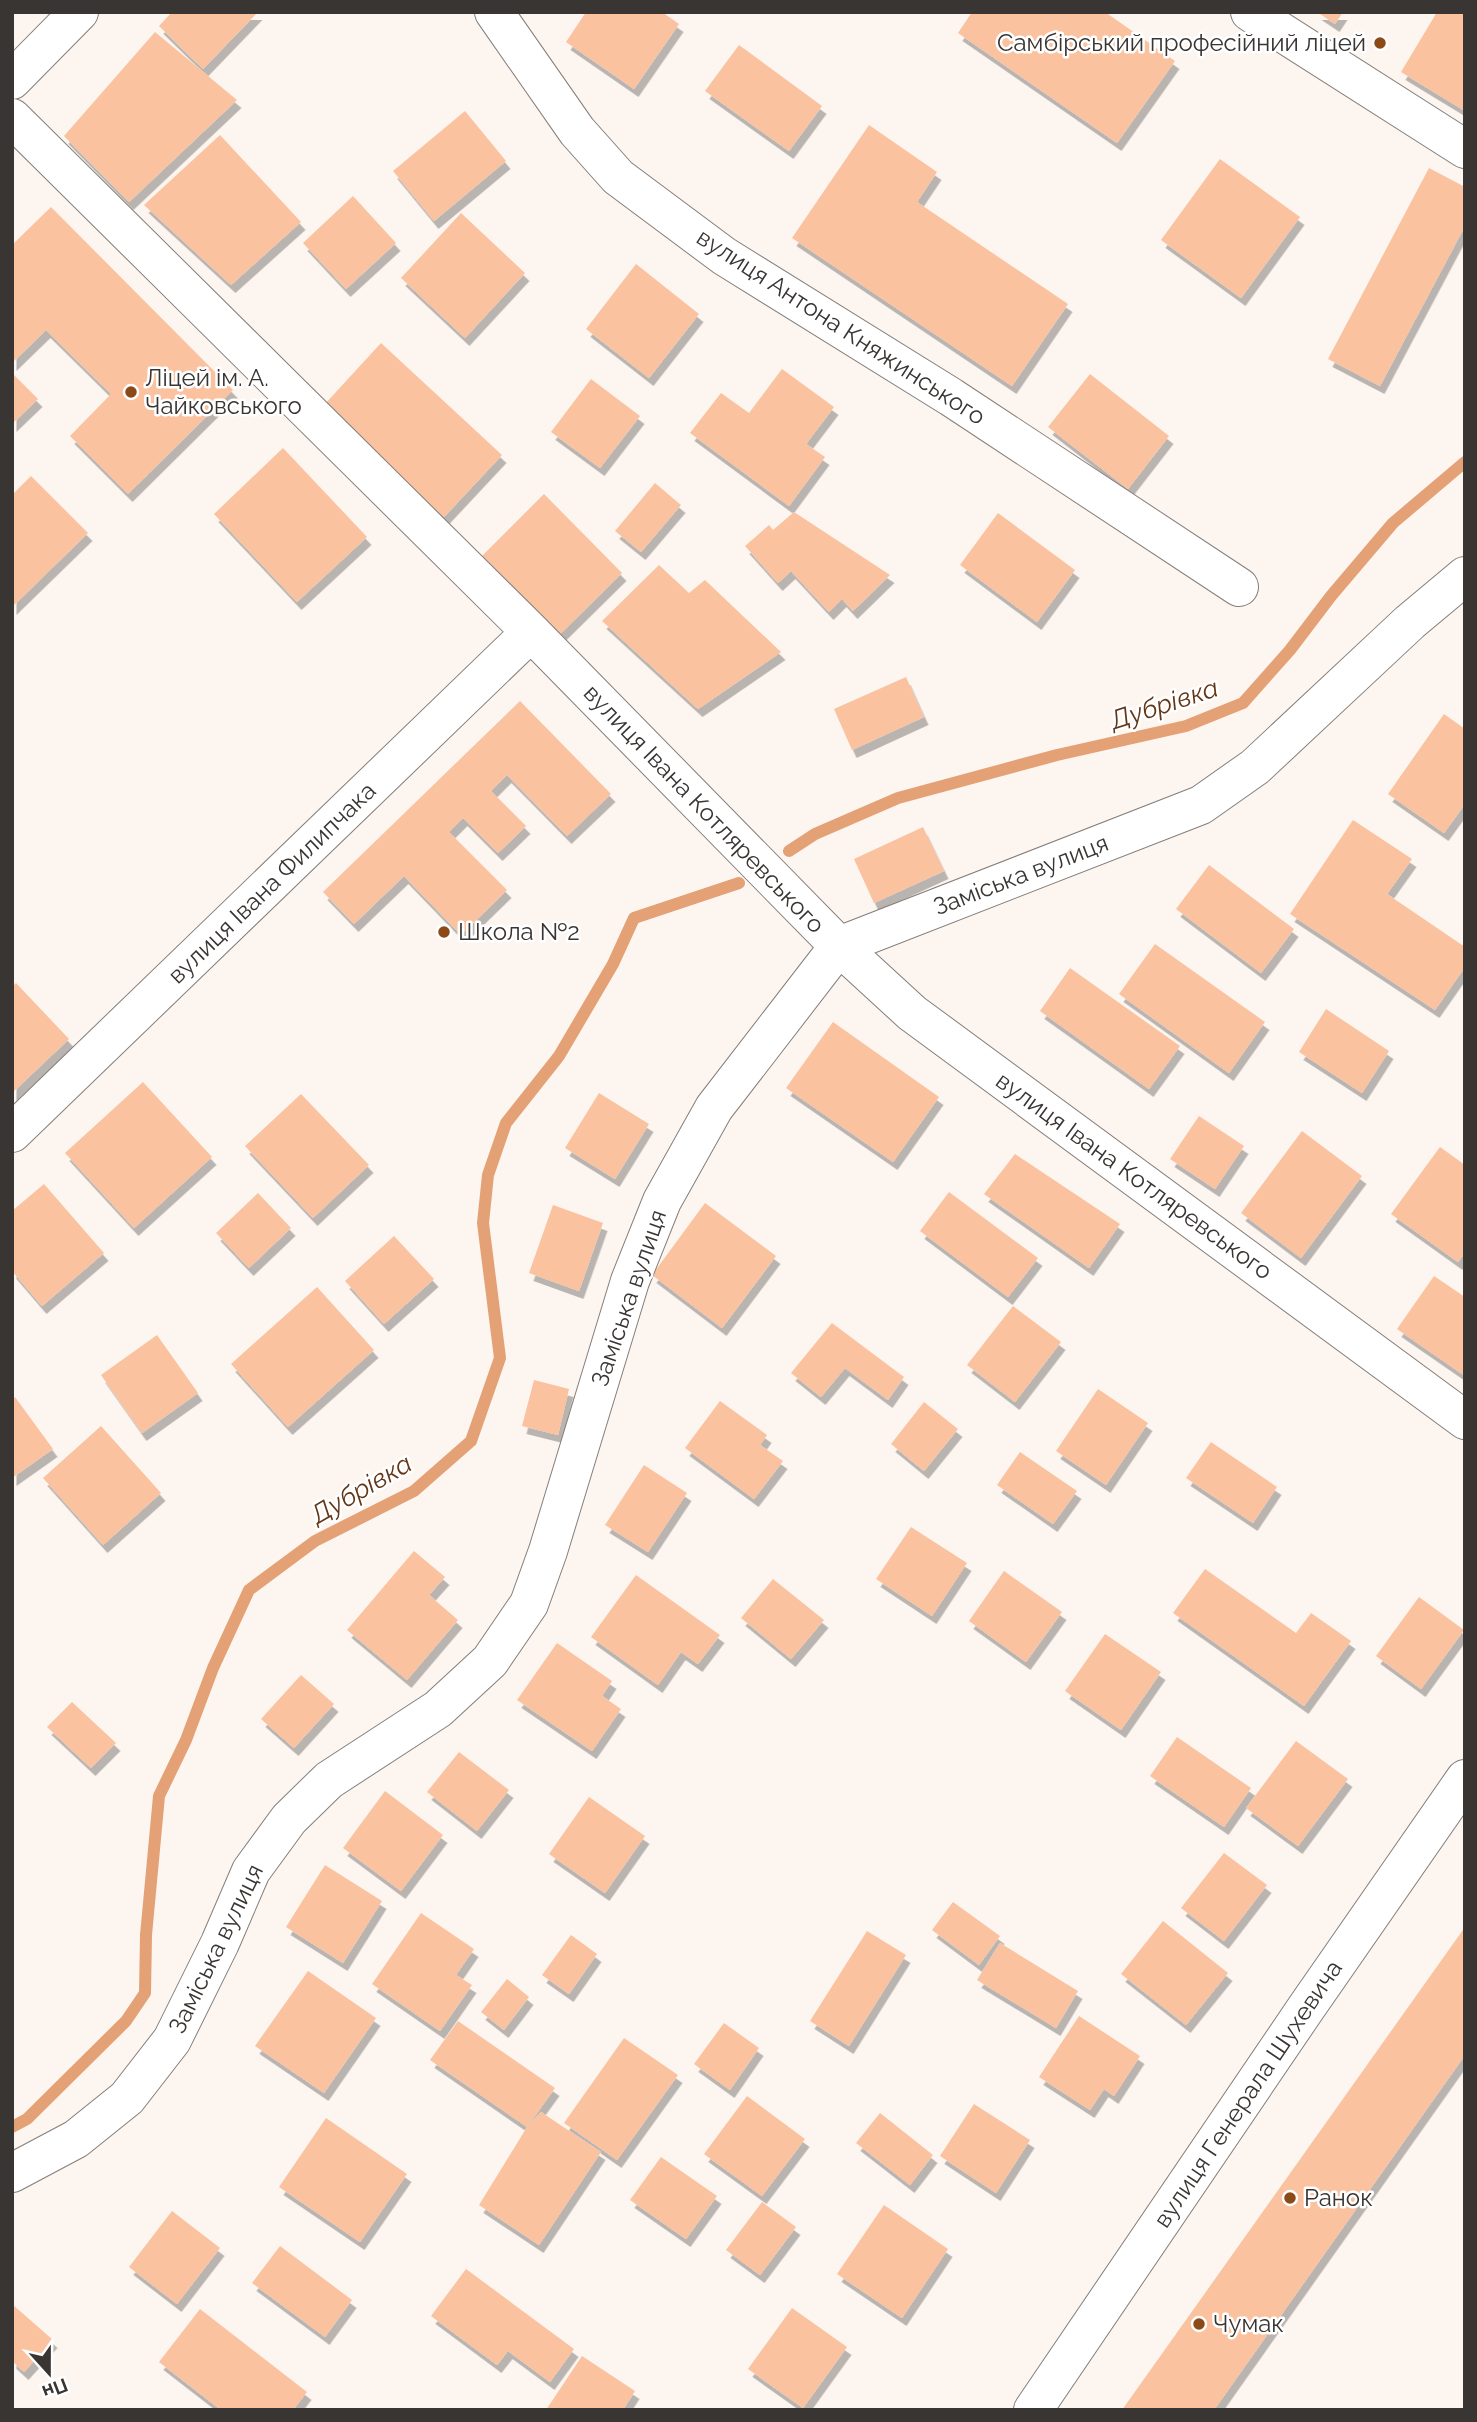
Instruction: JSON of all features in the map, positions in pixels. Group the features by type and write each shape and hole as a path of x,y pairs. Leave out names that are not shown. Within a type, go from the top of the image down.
{"street":[{"path":"12,79 79,12"},
{"name":"вулиця Антона Княжинського","path":"494,12 577,131 618,177 724,256 951,397 1239,587"},
{"path":"1250,12 1465,149"},
{"name":"вулиця Івана Котляревського","path":"12,118 531,632 839,946 912,1013 1465,1420"},
{"name":"Заміська вулиця","path":"12,2173 76,2140 127,2098 172,2040 220,1943 251,1871 289,1818 329,1780 438,1709 491,1661 529,1604 534,1591 630,1282 662,1201 714,1108 839,946 1201,805 1255,767 1410,622 1465,576"},
{"name":"вулиця Івана Филипчака","path":"12,1133 531,632"},
{"name":"вулиця Генерала Шухевича","path":"1033,2410 1465,1779"}],"building":[{"path":"172,12 258,12 203,69 159,26"},
{"path":"586,12 662,12 679,24 634,89 566,42"},
{"path":"972,12 1105,12 1175,61 1117,143 958,33"},
{"path":"1317,12 1343,12 1335,24"},
{"path":"1437,12 1465,12 1465,111 1401,72"},
{"path":"155,32 237,100 129,202 64,136"},
{"path":"739,45 822,106 789,151 705,91"},
{"path":"465,111 506,161 434,221 393,171"},
{"path":"869,125 937,172 917,202 1068,304 1012,386 792,238"},
{"path":"220,135 301,222 231,285 144,205"},
{"path":"1220,159 1300,217 1241,298 1161,240"},
{"path":"1429,168 1465,187 1465,226 1380,386 1328,359"},
{"path":"353,196 396,243 346,289 303,243"},
{"path":"51,207 233,390 128,494 70,436 111,394 46,330 12,363 12,245"},
{"path":"461,213 525,273 465,338 401,278"},
{"path":"636,264 699,314 649,378 586,329"},
{"path":"381,343 502,455 444,517 324,405"},
{"path":"782,369 834,407 806,444 825,457 789,506 690,433 721,393 749,413"},
{"path":"12,373 38,399 12,424"},
{"path":"1090,374 1169,436 1128,489 1048,427"},
{"path":"591,379 640,416 600,468 551,432"},
{"path":"283,448 367,537 297,602 214,514"},
{"path":"31,476 88,533 12,607 12,495"},
{"path":"655,483 681,505 641,552 615,531"},
{"path":"544,494 622,573 553,641 475,563"},
{"path":"794,512 890,575 853,611 842,599 829,612 791,571 778,583 745,546 769,525 773,530"},
{"path":"998,513 1075,570 1037,622 960,565"},
{"path":"659,565 689,593 705,580 781,652 698,709 602,621"},
{"path":"906,677 924,717 852,750 834,709"},
{"path":"520,701 611,794 567,836 507,775 491,791 526,826 498,853 463,818 449,832 507,890 461,935 404,876 354,924 323,892"},
{"path":"1444,714 1465,729 1465,804 1444,833 1388,794"},
{"path":"1353,820 1412,859 1387,894 1465,947 1465,967 1435,1010 1290,914"},
{"path":"923,827 944,871 874,903 854,859"},
{"path":"1209,865 1294,929 1261,973 1176,909"},
{"path":"1155,944 1265,1022 1229,1073 1119,994"},
{"path":"1070,968 1180,1046 1149,1089 1040,1011"},
{"path":"16,983 69,1039 12,1093 12,987"},
{"path":"1326,1009 1389,1051 1362,1093 1299,1052"},
{"path":"833,1022 939,1097 893,1162 786,1088"},
{"path":"143,1082 212,1157 134,1228 65,1153"},
{"path":"599,1093 649,1124 615,1179 565,1148"},
{"path":"301,1094 369,1165 313,1218 245,1146"},
{"path":"1199,1116 1244,1146 1215,1189 1170,1159"},
{"path":"1302,1131 1362,1176 1301,1258 1241,1213"},
{"path":"1440,1147 1465,1165 1465,1253 1458,1262 1391,1214"},
{"path":"1015,1154 1120,1224 1089,1268 984,1194"},
{"path":"44,1184 104,1253 42,1306 12,1271 12,1211"},
{"path":"949,1192 1038,1258 1008,1297 920,1231"},
{"path":"258,1193 291,1228 249,1268 216,1233"},
{"path":"705,1203 776,1256 722,1328 652,1275"},
{"path":"553,1205 603,1223 579,1291 529,1273"},
{"path":"394,1236 434,1279 384,1324 345,1281"},
{"path":"1434,1276 1465,1297 1465,1376 1397,1329"},
{"path":"317,1287 374,1350 288,1427 231,1364"},
{"path":"1013,1306 1061,1342 1015,1402 967,1365"},
{"path":"832,1323 904,1377 888,1400 845,1368 821,1397 791,1373"},
{"path":"157,1335 198,1393 142,1433 101,1375"},
{"path":"534,1380 569,1389 558,1435 522,1426"},
{"path":"1098,1389 1148,1423 1106,1485 1056,1451"},
{"path":"15,1397 53,1449 12,1478 12,1400"},
{"path":"720,1401 767,1435 760,1445 783,1461 754,1499 685,1448"},
{"path":"924,1402 958,1429 924,1471 891,1444"},
{"path":"101,1426 161,1493 103,1545 43,1478"},
{"path":"1211,1442 1277,1487 1253,1523 1186,1478"},
{"path":"1020,1452 1077,1491 1053,1524 997,1485"},
{"path":"644,1465 687,1493 648,1552 605,1525"},
{"path":"911,1527 967,1563 932,1616 876,1579"},
{"path":"414,1551 445,1577 429,1595 458,1620 407,1680 347,1630"},
{"path":"1205,1569 1296,1633 1311,1613 1351,1641 1304,1706 1173,1613"},
{"path":"1004,1571 1062,1612 1026,1662 969,1621"},
{"path":"636,1575 720,1635 698,1664 681,1652 658,1685 591,1637"},
{"path":"773,1579 824,1620 791,1659 741,1618"},
{"path":"1419,1597 1464,1630 1421,1689 1376,1656"},
{"path":"1105,1634 1161,1672 1121,1730 1065,1691"},
{"path":"557,1643 612,1681 602,1696 621,1709 592,1751 517,1700"},
{"path":"301,1675 334,1704 294,1748 261,1719"},
{"path":"72,1702 116,1743 91,1768 47,1727"},
{"path":"1177,1737 1251,1788 1224,1827 1150,1776"},
{"path":"1296,1741 1348,1779 1298,1846 1246,1808"},
{"path":"459,1752 509,1790 477,1831 427,1792"},
{"path":"385,1791 443,1835 401,1891 343,1848"},
{"path":"589,1797 645,1836 605,1893 549,1854"},
{"path":"1224,1853 1267,1885 1224,1941 1181,1908"},
{"path":"325,1865 382,1901 343,1963 286,1927"},
{"path":"953,1902 1000,1936 979,1965 932,1930"},
{"path":"421,1913 474,1949 456,1975 472,1985 440,2031 372,1984"},
{"path":"1163,1921 1228,1973 1186,2025 1121,1974"},
{"path":"1465,1927 1465,2055 1214,2410 1122,2410"},
{"path":"867,1931 906,1955 849,2046 810,2021"},
{"path":"571,1935 597,1954 569,1994 542,1975"},
{"path":"1000,1943 1078,1991 1056,2028 977,1980"},
{"path":"308,1971 376,2018 324,2093 255,2046"},
{"path":"507,1979 529,1997 504,2030 481,2012"},
{"path":"1079,2016 1140,2056 1114,2096 1104,2089 1090,2110 1039,2077"},
{"path":"458,2021 555,2088 527,2127 430,2060"},
{"path":"724,2023 759,2048 730,2090 694,2064"},
{"path":"624,2038 678,2075 617,2160 564,2123"},
{"path":"747,2096 805,2139 762,2196 704,2154"},
{"path":"974,2104 1030,2140 996,2193 940,2156"},
{"path":"541,2112 601,2152 539,2245 479,2205 527,2127"},
{"path":"880,2113 933,2155 910,2185 856,2143"},
{"path":"326,2118 407,2174 360,2242 279,2187"},
{"path":"661,2157 717,2196 686,2239 630,2200"},
{"path":"762,2202 796,2227 760,2275 726,2250"},
{"path":"884,2205 948,2249 902,2318 837,2274"},
{"path":"172,2211 220,2248 177,2304 129,2267"},
{"path":"280,2246 352,2300 325,2337 252,2283"},
{"path":"466,2269 574,2349 550,2382 508,2351 497,2365 431,2316"},
{"path":"12,2304 53,2340 24,2372 12,2361"},
{"path":"792,2308 847,2347 803,2408 748,2369"},
{"path":"200,2309 307,2392 293,2410 221,2410 159,2362"},
{"path":"582,2356 635,2391 623,2410 546,2410"}],"waterway":[{"name":"Дубрівка","path":"789,851 815,834 898,798 1057,755 1186,726 1243,703 1290,650 1331,596 1393,523 1465,462"},
{"name":"Дубрівка","path":"12,2127 27,2119 126,2021 145,1993 146,1935 159,1796 186,1740 213,1668 249,1590 315,1541 414,1491 471,1441 500,1358 483,1223 488,1175 506,1123 559,1056 613,964 634,918 739,883"}],"place":[{"name":"Самбірський професійний ліцей","path":"1380,43"},
{"name":"Ліцей ім. А. Чайковського","path":"131,392"},
{"name":"Школа №2","path":"444,932"},
{"name":"Ранок","path":"1290,2198"},
{"name":"Чумак","path":"1199,2324"}]}
